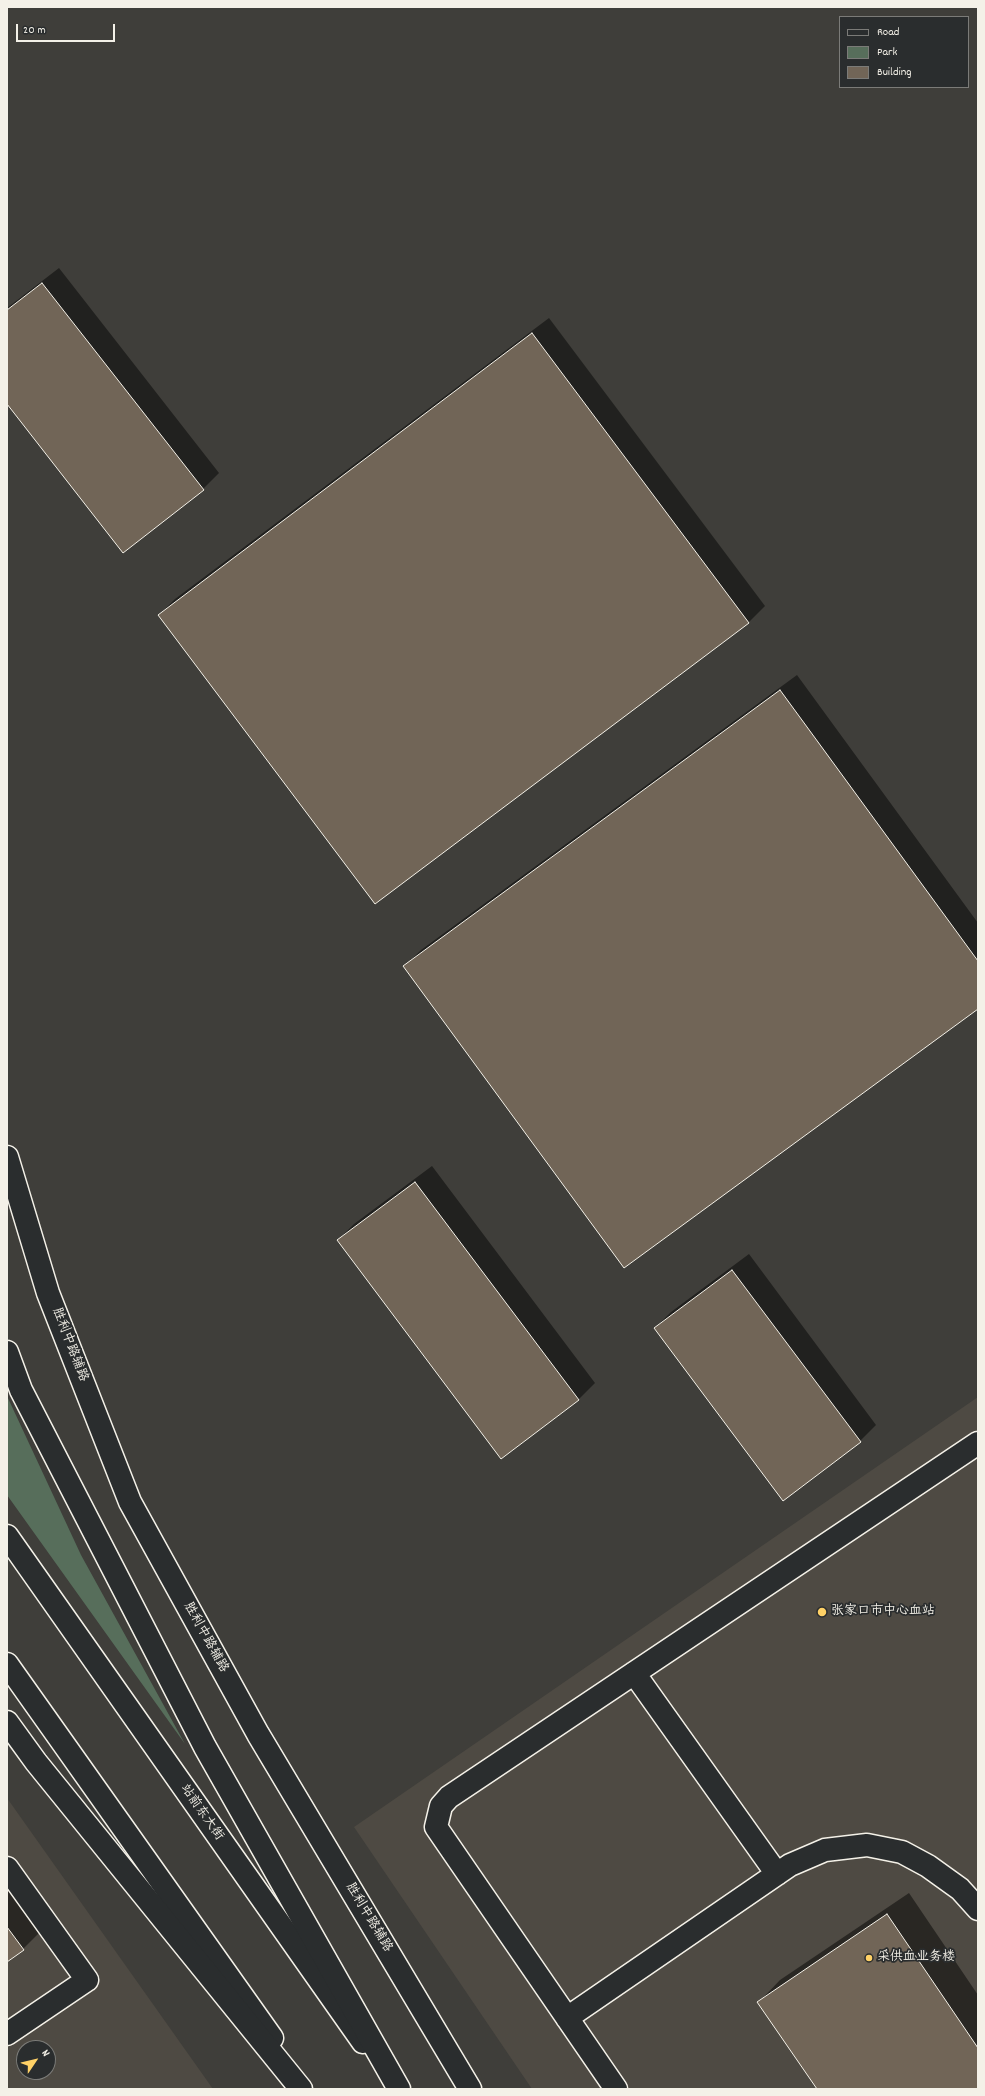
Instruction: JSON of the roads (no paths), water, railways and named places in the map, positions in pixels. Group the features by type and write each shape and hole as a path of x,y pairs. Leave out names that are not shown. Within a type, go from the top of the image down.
{"main road":[{"name":"胜利中路辅路","path":"7,1157 48,1293 130,1502 258,1734 470,2089"},
{"path":"7,1352 21,1390 205,1748 399,2089"},
{"path":"616,2089 436,1827 441,1806 449,1796 978,1443"},
{"name":"站前东大街","path":"7,1536 396,2089"},
{"path":"7,1664 307,2089"},
{"path":"634,1673 777,1874"},
{"path":"7,1722 36,1762 301,2089"},
{"path":"567,2018 790,1865 825,1850 867,1845 902,1852 928,1866 960,1889 978,1909"},
{"path":"7,1868 87,1980 7,2034"}],"place":[{"name":"张家口市中心血站","path":"822,1612"},
{"name":"采供血业务楼","path":"869,1958"}]}
